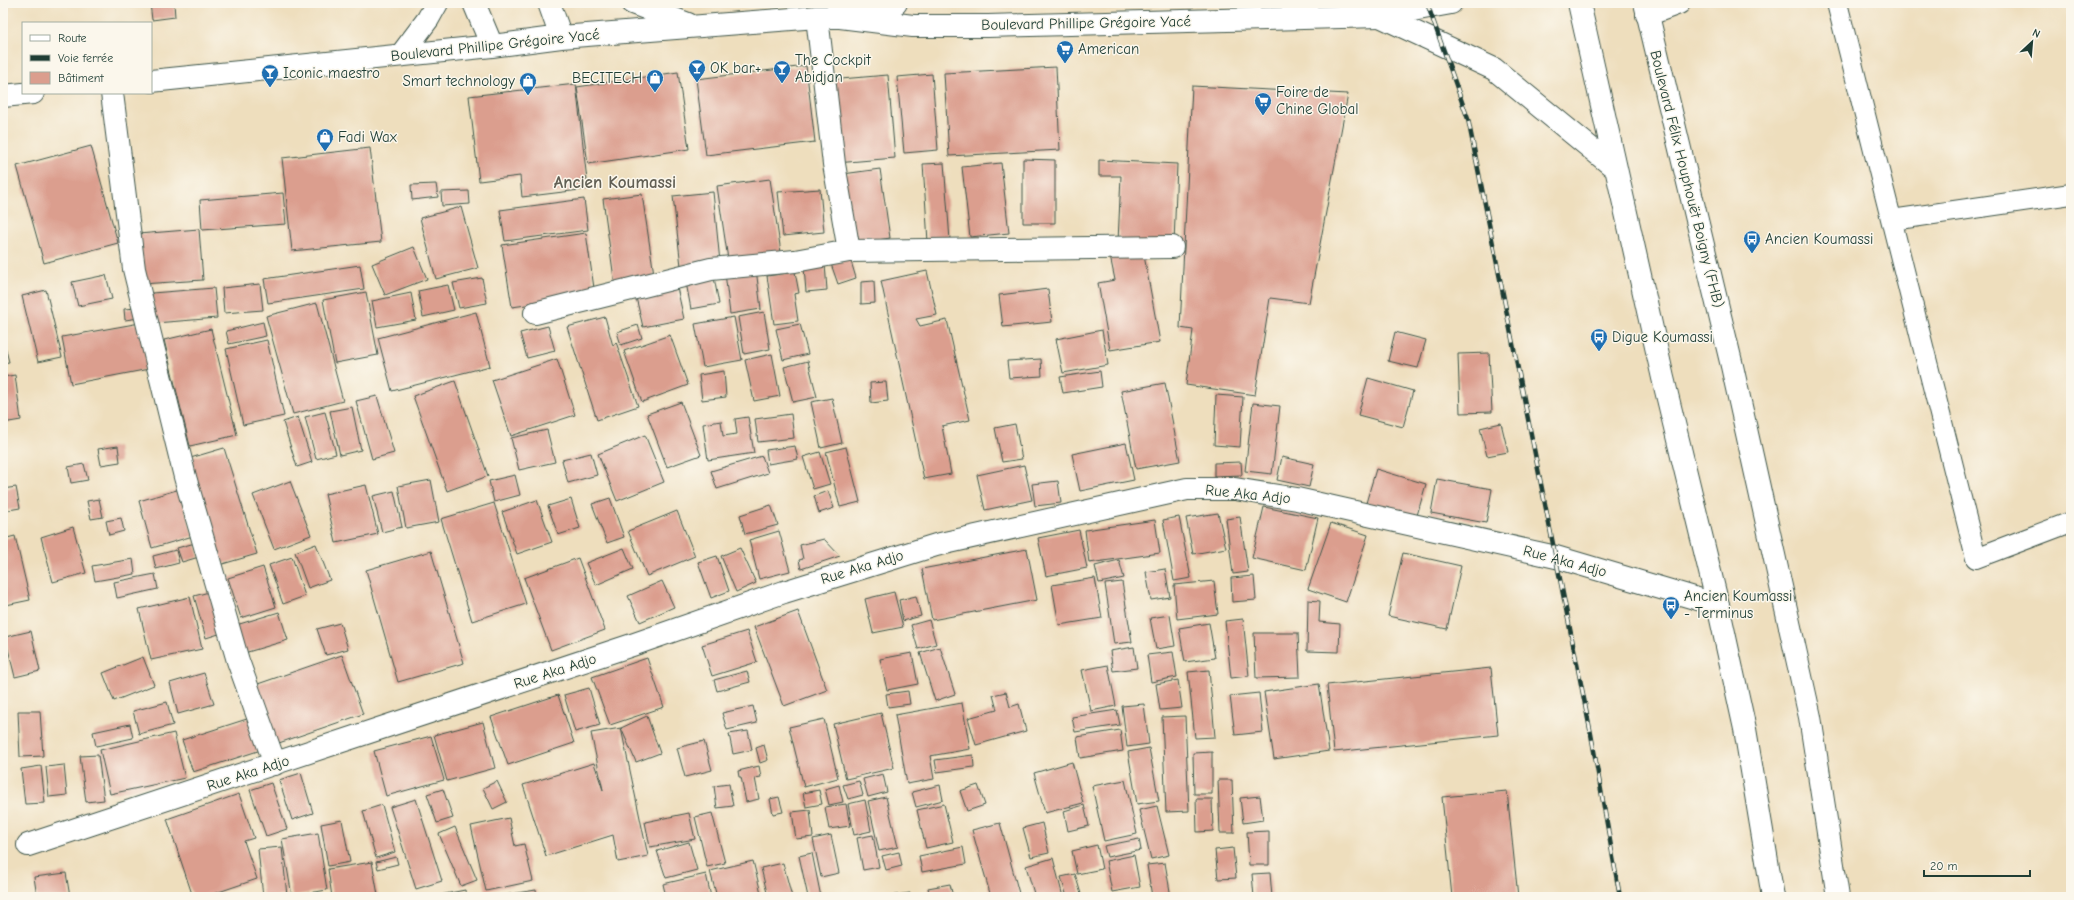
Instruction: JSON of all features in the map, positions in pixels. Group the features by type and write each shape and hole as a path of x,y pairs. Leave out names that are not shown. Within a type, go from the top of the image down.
{"main road":[{"path":"401,55 428,19 437,3"},
{"path":"474,3 492,46"},
{"path":"548,3 560,37"},
{"path":"632,3 693,26"},
{"name":"Boulevard Phillipe Grégoire Yacé","path":"840,17 896,3"},
{"name":"Boulevard Phillipe Grégoire Yacé","path":"152,81 492,46 560,37 817,17 840,17 921,26 1380,16 1451,3"},
{"path":"1579,3 1663,378 1718,605 1745,729 1773,897"},
{"path":"1646,9 1679,3"},
{"name":"Boulevard Félix Houphouët Boigny (FHB)","path":"1646,9 1732,366 1810,718 1838,897"},
{"path":"1380,16 1494,69 1615,168"},
{"path":"817,17 834,164 849,251"},
{"path":"3,96 23,94"},
{"path":"112,94 134,269 183,469 238,661 275,764"},
{"path":"534,313 711,269 795,261 849,251 1172,247"},
{"name":"Rue Aka Adjo","path":"28,845 632,645 784,592 936,544 1187,489 1235,490 1297,499 1556,557 1718,605"}],"lane":[{"path":"1837,3 1976,558 2071,522"},
{"path":"1892,220 2071,194"}],"building":[{"path":"150,3 174,3 175,17 152,20"},
{"path":"806,66 815,142 706,155 696,79"},
{"path":"1056,67 1060,150 949,156 944,73"},
{"path":"678,72 689,149 588,164 577,87"},
{"path":"932,74 938,150 904,153 897,77"},
{"path":"888,75 895,158 836,163 829,80"},
{"path":"576,84 588,189 522,197 520,176 479,181 469,96"},
{"path":"1192,86 1348,94 1309,303 1270,298 1255,395 1186,385 1193,330 1180,328"},
{"path":"91,146 118,243 44,263 17,166"},
{"path":"370,148 381,242 292,251 282,158"},
{"path":"1023,159 1055,160 1055,223 1023,223"},
{"path":"1099,160 1177,164 1174,244 1118,242 1121,176 1099,176"},
{"path":"944,163 950,240 928,242 923,164"},
{"path":"1001,163 1009,233 970,237 962,167"},
{"path":"880,169 890,238 852,244 843,174"},
{"path":"770,179 782,259 729,266 717,186"},
{"path":"436,184 438,197 412,200 411,185"},
{"path":"820,189 824,232 783,236 778,192"},
{"path":"469,191 470,204 442,206 441,192"},
{"path":"713,192 720,262 681,266 673,196"},
{"path":"283,193 286,224 202,230 200,200"},
{"path":"642,194 655,281 615,286 603,199"},
{"path":"584,199 588,230 505,241 500,210"},
{"path":"461,207 478,268 436,279 420,218"},
{"path":"199,229 203,280 141,284 138,234"},
{"path":"586,233 595,295 512,307 502,245"},
{"path":"414,247 427,279 385,295 372,264"},
{"path":"1143,250 1160,342 1110,350 1098,283 1115,280 1110,256"},
{"path":"850,258 856,278 838,284 831,264"},
{"path":"825,264 827,290 806,292 804,267"},
{"path":"360,265 364,289 268,303 264,279"},
{"path":"756,269 761,309 730,314 725,273"},
{"path":"927,271 937,315 916,319 920,326 947,320 970,420 942,426 951,474 924,479 881,281"},
{"path":"713,272 719,304 691,309 685,277"},
{"path":"795,272 799,293 794,294 798,321 774,324 767,276"},
{"path":"106,275 112,299 78,306 72,282"},
{"path":"482,278 487,303 459,308 453,283"},
{"path":"874,281 875,303 861,304 861,282"},
{"path":"676,283 684,319 643,327 635,293"},
{"path":"260,284 263,310 224,313 222,288"},
{"path":"448,285 454,310 423,317 418,291"},
{"path":"214,288 217,318 155,323 152,293"},
{"path":"1048,289 1052,322 1003,327 999,295"},
{"path":"46,290 62,357 38,362 22,296"},
{"path":"366,292 378,355 335,363 323,300"},
{"path":"411,293 416,320 377,327 372,301"},
{"path":"317,303 343,401 293,414 266,316"},
{"path":"137,308 139,318 125,320 124,309"},
{"path":"476,312 490,366 392,391 378,338"},
{"path":"764,312 770,349 744,354 738,317"},
{"path":"605,317 613,346 616,342 638,406 597,420 567,327"},
{"path":"734,317 742,360 703,367 695,324"},
{"path":"263,322 266,336 229,344 226,331"},
{"path":"140,323 149,369 71,384 62,337"},
{"path":"800,324 808,354 783,360 776,329"},
{"path":"638,325 642,338 621,345 617,332"},
{"path":"548,326 555,351 527,358 520,333"},
{"path":"211,329 237,435 190,446 164,340"},
{"path":"1102,330 1108,365 1063,373 1056,339"},
{"path":"1395,332 1426,340 1418,368 1388,361"},
{"path":"670,335 688,385 642,402 624,351"},
{"path":"3,338 9,362 3,363"},
{"path":"267,340 284,416 243,425 226,349"},
{"path":"1489,353 1492,412 1460,413 1458,354"},
{"path":"772,354 780,396 754,401 745,360"},
{"path":"557,359 575,415 511,436 492,380"},
{"path":"1041,359 1042,376 1009,378 1007,361"},
{"path":"808,361 817,397 793,402 784,367"},
{"path":"724,371 726,397 702,400 699,375"},
{"path":"1100,371 1102,387 1063,393 1060,377"},
{"path":"15,375 21,420 3,423 3,377"},
{"path":"1368,378 1413,391 1403,427 1358,415"},
{"path":"455,381 488,476 447,491 413,396"},
{"path":"886,382 888,401 871,403 870,383"},
{"path":"1165,383 1180,461 1136,469 1121,391"},
{"path":"1216,395 1243,397 1240,447 1214,445"},
{"path":"377,396 394,453 372,459 356,401"},
{"path":"832,398 842,443 821,448 811,402"},
{"path":"681,402 701,455 667,467 647,414"},
{"path":"1253,403 1280,406 1272,474 1245,471"},
{"path":"352,407 361,450 340,455 330,411"},
{"path":"325,412 336,454 316,459 305,417"},
{"path":"791,414 794,438 758,442 755,419"},
{"path":"298,417 312,462 297,467 283,422"},
{"path":"748,417 754,453 708,460 703,424 721,421 723,436 737,434 735,419"},
{"path":"1501,423 1508,452 1487,456 1480,428"},
{"path":"1015,424 1022,459 1002,462 995,428"},
{"path":"547,430 555,462 519,470 511,438"},
{"path":"645,435 664,482 617,501 598,454"},
{"path":"1126,443 1134,480 1080,491 1072,454"},
{"path":"118,446 120,462 101,465 98,449"},
{"path":"795,446 798,459 768,464 766,450"},
{"path":"846,447 860,502 840,507 826,452"},
{"path":"224,448 257,554 219,565 187,459"},
{"path":"820,452 830,484 813,489 803,457"},
{"path":"591,453 597,475 568,483 562,460"},
{"path":"762,456 768,473 717,489 711,471"},
{"path":"1282,457 1314,464 1309,487 1277,480"},
{"path":"1241,462 1242,475 1214,476 1214,463"},
{"path":"84,464 88,480 71,483 68,467"},
{"path":"1024,465 1032,500 985,510 977,475"},
{"path":"1376,469 1426,484 1416,519 1366,503"},
{"path":"515,475 520,495 494,502 489,481"},
{"path":"1437,479 1492,489 1486,523 1431,513"},
{"path":"431,480 439,522 406,528 398,486"},
{"path":"290,481 311,535 274,549 253,495"},
{"path":"1058,481 1061,503 1035,506 1032,484"},
{"path":"366,485 378,534 336,543 325,494"},
{"path":"16,487 20,508 3,511 3,489"},
{"path":"180,489 193,536 152,548 139,501"},
{"path":"394,491 402,527 382,532 373,496"},
{"path":"828,491 834,508 819,513 814,496"},
{"path":"610,498 624,537 607,543 592,504"},
{"path":"99,499 103,517 91,519 87,501"},
{"path":"571,499 580,528 558,535 548,506"},
{"path":"537,500 552,542 517,554 502,512"},
{"path":"494,503 526,604 472,621 441,519"},
{"path":"771,505 778,525 745,534 740,515"},
{"path":"1264,507 1318,518 1306,570 1252,558"},
{"path":"677,511 695,556 647,576 628,531"},
{"path":"1218,513 1226,548 1193,554 1186,518"},
{"path":"1179,517 1191,578 1174,581 1163,520"},
{"path":"1240,517 1248,572 1233,574 1226,519"},
{"path":"121,518 124,531 109,535 106,521"},
{"path":"1155,520 1160,553 1089,563 1085,530"},
{"path":"1331,523 1368,535 1346,602 1308,589"},
{"path":"73,527 86,573 53,582 41,537"},
{"path":"1079,530 1087,568 1046,576 1038,538"},
{"path":"779,531 790,571 759,579 749,540"},
{"path":"15,536 30,600 6,605 3,594 3,539"},
{"path":"824,539 840,556 801,569 799,560 803,559 800,545"},
{"path":"195,543 199,557 182,562 177,548"},
{"path":"316,544 330,580 308,588 295,552"},
{"path":"624,548 633,569 596,585 586,563"},
{"path":"740,548 756,583 736,592 721,556"},
{"path":"1027,549 1037,600 932,620 922,569"},
{"path":"176,550 179,563 156,569 153,556"},
{"path":"431,551 464,663 398,682 366,570"},
{"path":"1403,553 1461,566 1447,629 1388,616"},
{"path":"717,556 729,591 711,598 698,562"},
{"path":"292,557 305,596 283,604 269,565"},
{"path":"578,558 605,630 551,650 524,578"},
{"path":"133,559 135,574 95,581 92,566"},
{"path":"1119,560 1124,578 1099,583 1095,566"},
{"path":"263,567 276,607 241,618 228,578"},
{"path":"1165,569 1170,597 1151,600 1146,572"},
{"path":"155,574 158,589 117,598 114,582"},
{"path":"1254,576 1256,600 1232,602 1231,578"},
{"path":"1095,578 1102,618 1059,625 1052,585"},
{"path":"662,581 674,607 640,622 628,596"},
{"path":"1214,581 1218,614 1177,619 1174,585"},
{"path":"1122,582 1132,642 1114,644 1105,584"},
{"path":"209,592 222,633 206,638 194,596"},
{"path":"894,592 903,627 873,633 865,599"},
{"path":"916,596 921,616 903,621 899,600"},
{"path":"190,597 202,649 151,660 139,609"},
{"path":"1308,600 1320,601 1319,622 1340,624 1339,652 1307,651"},
{"path":"798,611 827,690 784,706 754,627"},
{"path":"279,612 288,640 241,654 233,626"},
{"path":"1170,615 1175,646 1156,649 1150,618"},
{"path":"1243,619 1249,676 1231,678 1225,621"},
{"path":"929,620 936,644 918,649 911,625"},
{"path":"340,623 348,649 326,655 317,629"},
{"path":"1209,623 1215,658 1185,662 1179,628"},
{"path":"31,631 40,671 15,677 5,637"},
{"path":"747,631 757,662 712,676 702,645"},
{"path":"1254,633 1298,633 1300,677 1256,678"},
{"path":"940,647 955,694 935,701 920,653"},
{"path":"1134,647 1137,668 1113,671 1110,651"},
{"path":"1173,652 1177,677 1151,682 1147,655"},
{"path":"912,653 918,684 887,690 880,659"},
{"path":"342,655 363,714 273,745 252,686"},
{"path":"143,657 154,685 114,701 103,673"},
{"path":"647,658 664,707 610,725 592,677"},
{"path":"1108,665 1116,706 1091,711 1082,670"},
{"path":"1491,668 1498,735 1334,752 1327,685"},
{"path":"1209,670 1215,737 1195,738 1188,672"},
{"path":"747,671 750,682 717,691 714,680"},
{"path":"204,673 214,704 178,714 170,683"},
{"path":"1178,680 1182,708 1160,710 1156,684"},
{"path":"1319,684 1329,751 1274,759 1264,692"},
{"path":"589,688 600,725 575,732 564,695"},
{"path":"908,691 910,704 888,707 886,694"},
{"path":"1006,692 1010,707 1019,704 1026,731 976,745 968,718 997,710 993,695"},
{"path":"1259,693 1263,732 1235,735 1230,696"},
{"path":"558,695 574,743 508,765 491,717"},
{"path":"167,702 173,725 139,734 133,711"},
{"path":"962,703 970,749 930,756 934,779 907,784 895,715"},
{"path":"1144,704 1149,744 1127,747 1122,706"},
{"path":"753,706 757,723 727,730 722,713"},
{"path":"1117,710 1120,725 1075,732 1072,717"},
{"path":"18,711 40,711 43,756 20,757"},
{"path":"881,713 894,768 846,779 833,724"},
{"path":"647,716 660,753 636,762 621,728"},
{"path":"1185,716 1189,811 1166,812 1162,717"},
{"path":"253,717 264,749 193,772 182,740"},
{"path":"824,719 838,778 804,787 789,727"},
{"path":"483,722 495,768 447,781 434,735"},
{"path":"130,724 133,738 96,746 93,732"},
{"path":"621,728 648,856 618,862 613,835 546,856 523,785 594,763 603,790 591,733"},
{"path":"1120,730 1123,751 1080,758 1077,737"},
{"path":"748,731 752,750 733,754 729,734"},
{"path":"174,733 185,778 110,794 100,750"},
{"path":"431,736 444,780 386,796 374,751"},
{"path":"704,741 712,770 685,777 677,748"},
{"path":"764,745 768,760 760,763 756,748"},
{"path":"1149,748 1159,801 1137,804 1128,752"},
{"path":"1212,752 1212,794 1194,794 1193,753"},
{"path":"98,755 104,800 86,802 80,756"},
{"path":"973,755 974,767 937,772 935,760"},
{"path":"1072,762 1083,803 1045,813 1034,773"},
{"path":"64,765 67,795 49,797 46,767"},
{"path":"41,766 45,803 25,804 21,769"},
{"path":"759,766 761,777 755,778 759,799 746,802 741,777 739,777 738,771"},
{"path":"301,773 313,813 292,820 279,780"},
{"path":"883,774 887,792 868,797 863,779"},
{"path":"1125,780 1137,834 1104,841 1092,786"},
{"path":"1218,780 1232,780 1234,833 1220,833"},
{"path":"497,781 507,802 493,809 483,788"},
{"path":"859,781 863,795 848,799 843,785"},
{"path":"271,783 287,829 266,836 250,790"},
{"path":"729,784 733,806 717,808 714,786"},
{"path":"839,785 843,802 829,805 825,789"},
{"path":"940,785 943,800 916,807 912,792"},
{"path":"978,785 985,805 967,811 960,791"},
{"path":"443,789 453,818 437,823 427,794"},
{"path":"819,790 822,804 806,807 803,793"},
{"path":"1507,791 1518,897 1452,897 1442,797"},
{"path":"239,794 254,838 244,841 257,879 204,897 193,897 167,819"},
{"path":"1260,796 1263,820 1243,823 1240,798"},
{"path":"779,797 783,812 773,814 770,799"},
{"path":"886,797 898,847 879,851 868,801"},
{"path":"416,799 442,881 416,889 390,807"},
{"path":"1196,799 1212,799 1213,831 1197,832"},
{"path":"865,800 871,831 854,835 848,804"},
{"path":"846,804 850,826 829,829 825,807"},
{"path":"944,804 953,842 926,848 917,810"},
{"path":"382,805 395,852 376,858 363,811"},
{"path":"1084,805 1089,826 1068,831 1064,811"},
{"path":"1157,806 1169,855 1151,859 1139,810"},
{"path":"810,810 813,837 796,839 792,812"},
{"path":"689,813 695,839 650,847 645,822"},
{"path":"712,813 725,863 707,867 695,817"},
{"path":"509,818 515,846 524,844 533,881 486,891 471,826"},
{"path":"342,820 350,862 328,866 321,824"},
{"path":"1000,823 1020,897 991,897 972,830"},
{"path":"1042,823 1049,853 1031,857 1023,828"},
{"path":"455,827 477,880 461,886 439,834"},
{"path":"1269,831 1269,865 1249,865 1247,832"},
{"path":"318,833 327,890 292,896 282,839"},
{"path":"831,835 839,873 821,877 813,839"},
{"path":"873,835 879,867 863,870 857,838"},
{"path":"1139,839 1141,850 1107,857 1104,846"},
{"path":"689,842 697,870 666,878 657,851"},
{"path":"1097,845 1102,869 1077,874 1072,851"},
{"path":"282,847 287,896 263,897 258,849"},
{"path":"963,847 966,864 922,872 919,856"},
{"path":"1233,848 1236,878 1218,879 1215,850"},
{"path":"899,852 902,866 886,870 882,856"},
{"path":"812,853 821,897 808,897 799,856"},
{"path":"1134,855 1140,887 1112,892 1106,861"},
{"path":"396,857 398,864 378,869 376,862"},
{"path":"1053,858 1063,897 1035,897 1026,866"},
{"path":"753,861 762,897 717,897 710,871"},
{"path":"372,862 378,895 332,897 328,869"},
{"path":"783,863 792,897 768,897 761,868"},
{"path":"1165,863 1171,897 1152,897 1147,865"},
{"path":"66,873 70,897 37,897 34,877"},
{"path":"1270,873 1272,897 1254,897 1252,874"},
{"path":"706,874 711,897 666,897 663,884"},
{"path":"1075,874 1081,894 1067,897 1061,877"},
{"path":"950,884 953,897 930,897 928,888"},
{"path":"465,890 466,897 435,897 435,896"},
{"path":"536,890 537,897 498,897 498,896"},
{"path":"910,893 910,897 889,897 889,896"}],"railway":[{"path":"1427,3 1468,119 1591,734 1620,897"}],"place":[{"name":"American","path":"1065,64"},
{"name":"OK bar+","path":"697,83"},
{"name":"The Cockpit Abidjan","path":"782,84"},
{"name":"Iconic maestro","path":"270,88"},
{"name":"BECITECH","path":"655,93"},
{"name":"Smart technology","path":"528,96"},
{"name":"Foire de Chine Global","path":"1263,116"},
{"name":"Fadi Wax","path":"325,152"},
{"name":"Ancien Koumassi","path":"1752,254"},
{"name":"Digue Koumassi","path":"1599,352"},
{"name":"Ancien Koumassi - Terminus","path":"1671,620"}],"district":[{"name":"Ancien Koumassi","path":"615,182"}]}
